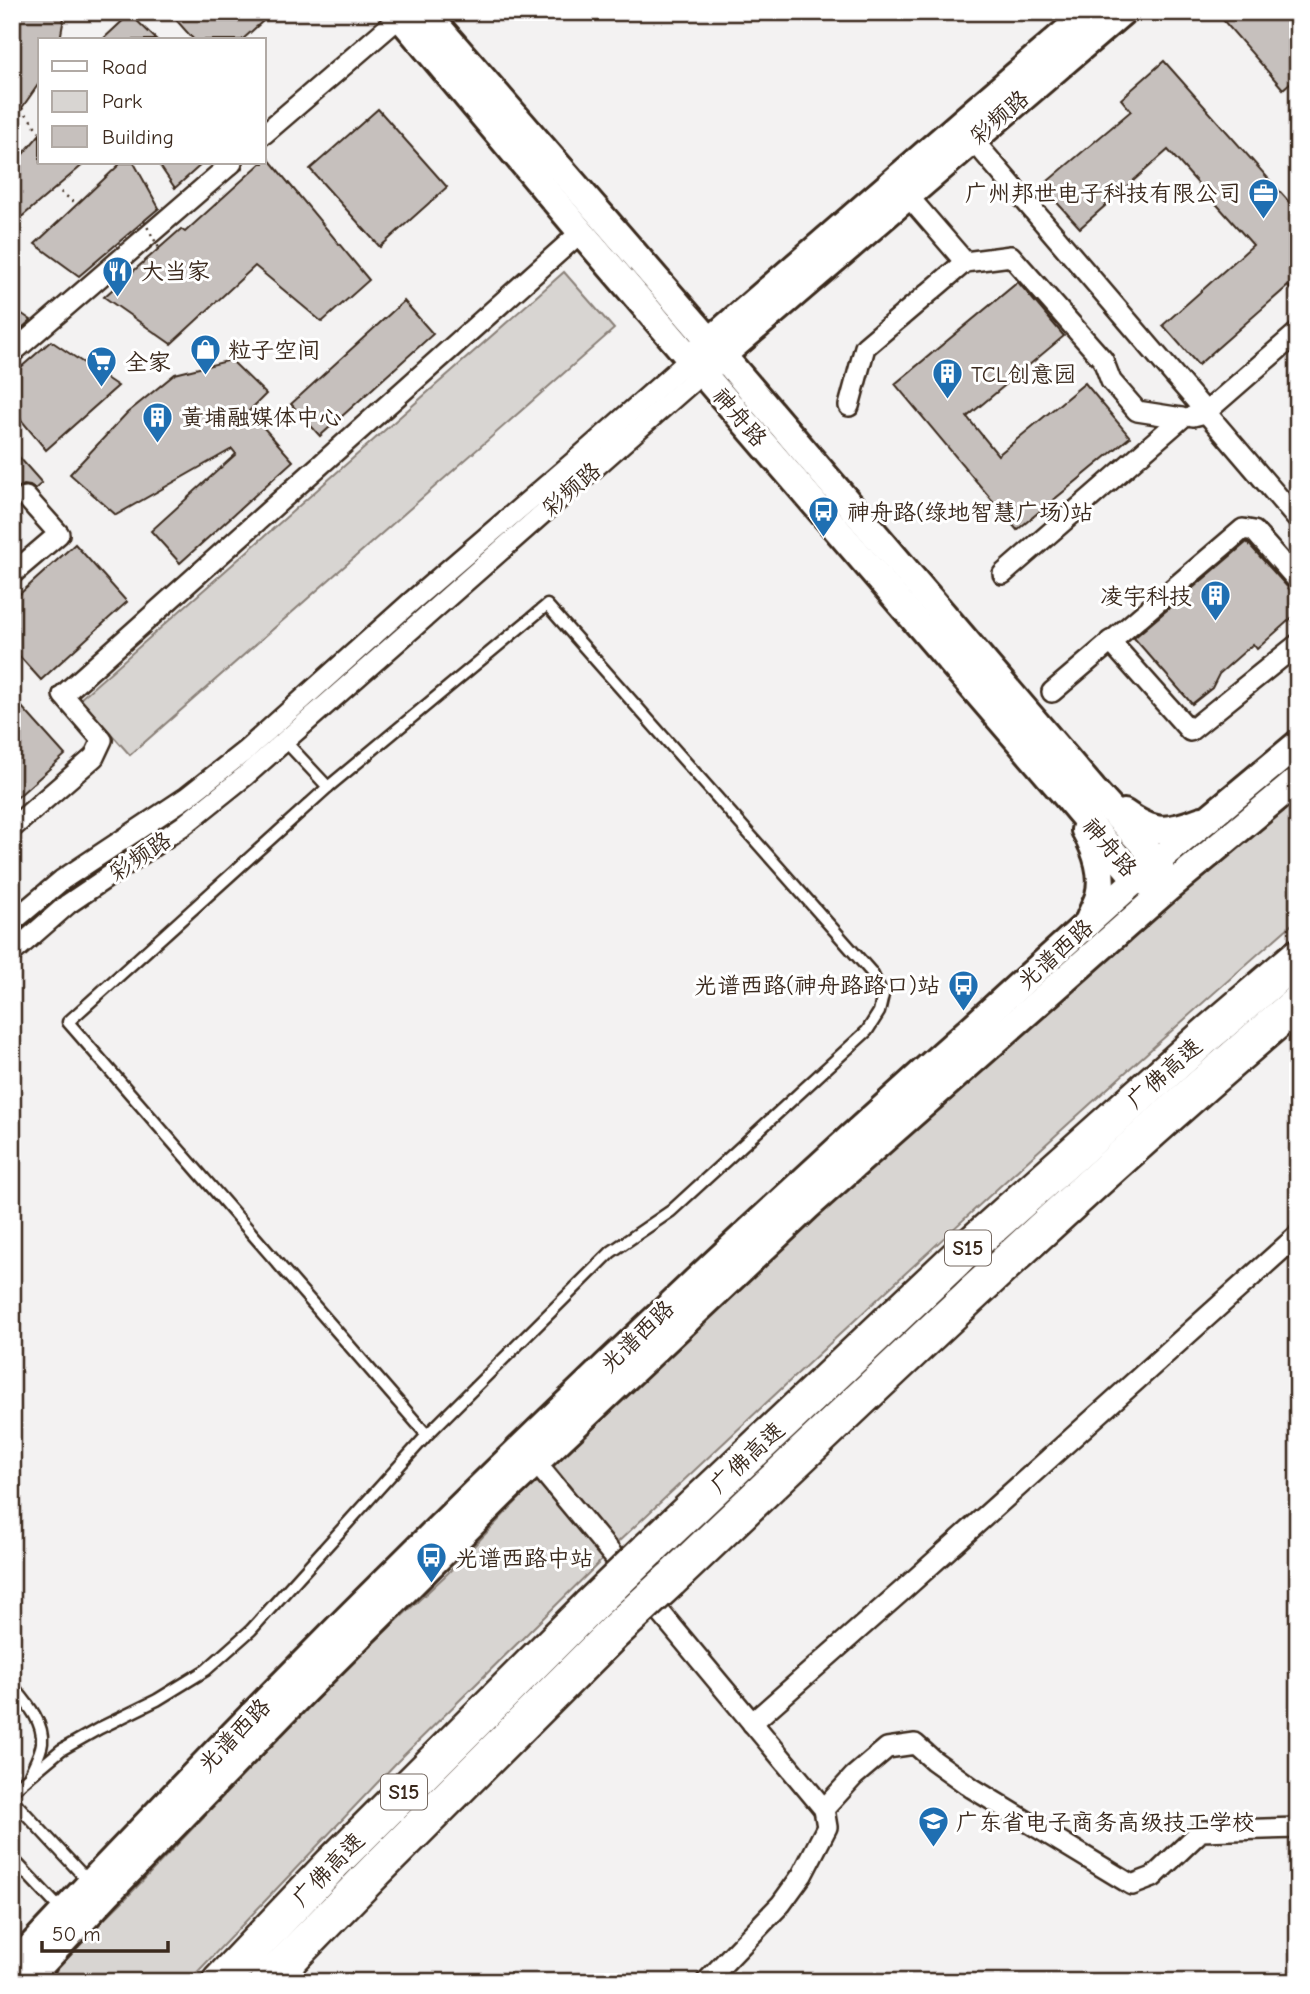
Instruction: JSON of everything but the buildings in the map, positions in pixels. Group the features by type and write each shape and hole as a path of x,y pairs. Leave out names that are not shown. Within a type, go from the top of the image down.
{"highway":[{"name":"广佛高速","path":"220,1982 332,1864 648,1550 959,1256 1298,957"},
{"name":"广佛高速","path":"267,1982 614,1632 988,1278 1298,1003"}],"street":[{"name":"彩频路","path":"12,953 68,904 184,825 245,776 1089,12"},
{"name":"彩频路","path":"716,348 908,196 1122,12"},
{"name":"神舟路","path":"407,14 716,348 1080,794 1137,880 1167,888"},
{"name":"神舟路","path":"407,14 581,232 696,366 1080,794 1158,861 1167,888"},
{"path":"266,132 407,14"},
{"path":"973,139 1298,520"},
{"path":"12,354 231,164"},
{"path":"908,196 965,262"},
{"path":"12,828 94,757 102,740 63,695 581,232"},
{"path":"849,406 865,347 965,262 1011,256 1103,360 1111,381 1137,411 1182,418 1206,413 1298,332"},
{"name":"彩频路","path":"12,922 62,880 187,797 245,751 411,602 696,366"},
{"path":"1003,574 1182,418"},
{"path":"12,574 59,534 26,497"},
{"path":"1052,692 1243,529 1254,531 1298,581"},
{"path":"1110,641 1191,731 1294,653"},
{"name":"光谱西路","path":"12,1966 248,1719 656,1317 1158,861 1298,744"},
{"path":"25,1982 368,1626 807,1207 1167,888 1298,780"},
{"path":"1080,794 1156,831 1188,826 1210,817"},
{"path":"1080,794 1099,862 1100,875 1099,895 1086,926"},
{"path":"752,1723 1298,1235"},
{"path":"536,1463 824,1809 827,1827 802,1875 781,1904 706,1982"},
{"path":"824,1809 854,1776 887,1748 915,1744 972,1788 1132,1885 1153,1877 1201,1831 1298,1828"}],"lane":[{"path":"12,1791 61,1750 157,1700 206,1670 250,1630 427,1435 611,1252 671,1212 867,1031 879,1012 883,995 872,973 547,605 328,787 68,1022 427,1435"},
{"path":"285,741 328,787"},
{"path":"12,1685 41,1727 42,1744 28,1778"},
{"path":"12,1799 90,1883"},
{"path":"12,1858 63,1912"}],"path":[{"path":"22,108 38,130"},
{"path":"55,188 77,204"},
{"path":"144,221 159,248"}],"green space":[{"path":"564,272 614,329 130,755 80,699"},
{"path":"1298,796 1298,919 954,1228 616,1544 553,1465 727,1297 1017,1035"},
{"path":"538,1479 605,1557 398,1761 188,1982 40,1982 130,1894 339,1675 448,1573"}],"place":[{"name":"广州邦世电子科技有限公司","path":"1264,220"},
{"name":"大当家","path":"118,298"},
{"name":"粒子空间","path":"205,377"},
{"name":"全家","path":"102,389"},
{"name":"TCL创意园","path":"948,401"},
{"name":"黄埔融媒体中心","path":"158,444"},
{"name":"神舟路(绿地智慧广场)站","path":"824,539"},
{"name":"凌宇科技","path":"1215,623"},
{"name":"光谱西路(神舟路路口)站","path":"963,1012"},
{"name":"光谱西路中站","path":"432,1585"},
{"name":"广东省电子商务高级技工学校","path":"933,1849"}]}
